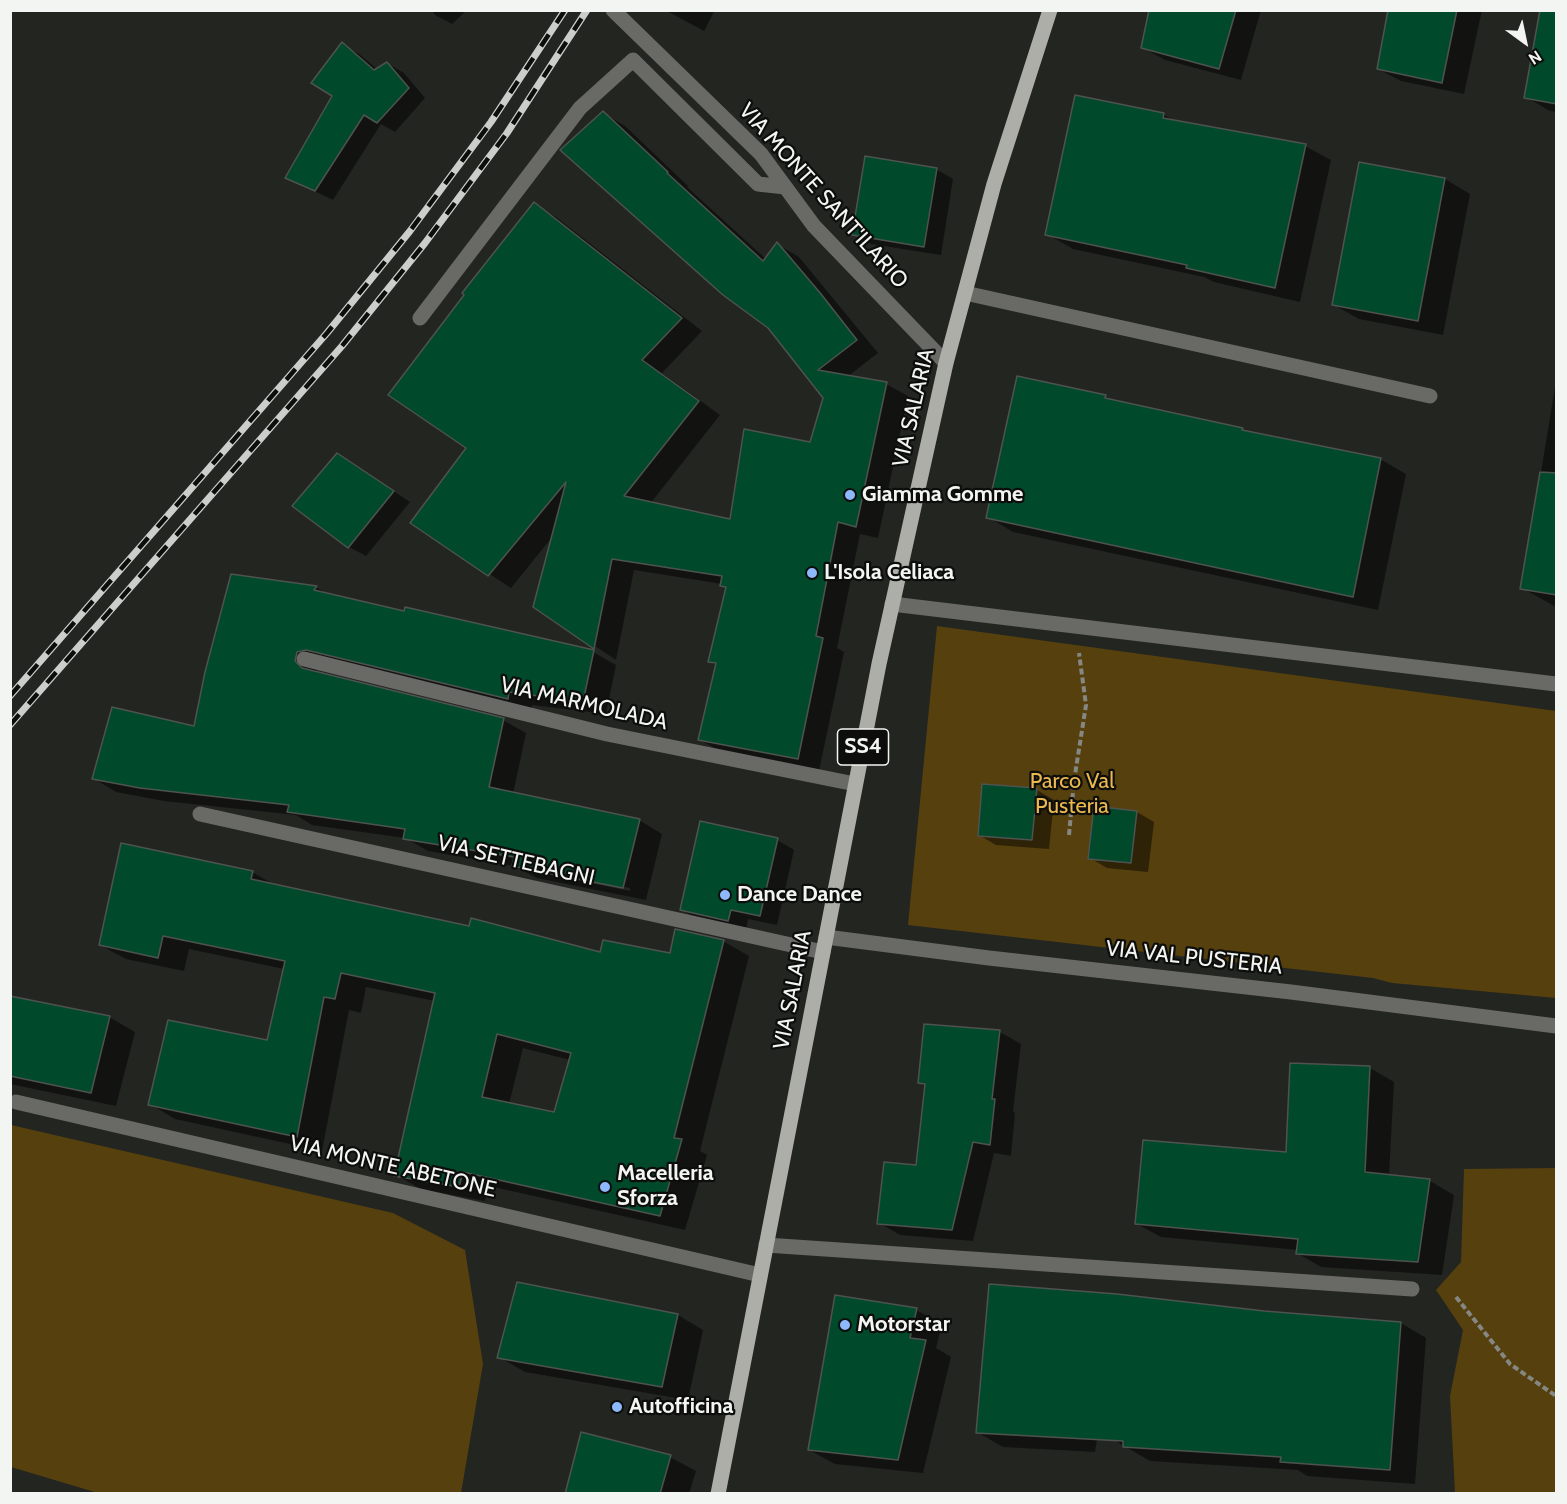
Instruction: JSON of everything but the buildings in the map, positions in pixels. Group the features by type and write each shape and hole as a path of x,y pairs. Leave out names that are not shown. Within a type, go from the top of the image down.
{"main road":[{"name":"VIA SALARIA","path":"717,1494 855,784 892,604 946,363 994,184 1050,10"}],"street":[{"name":"VIA MONTE SANT'ILARIO","path":"613,10 761,154 814,226 946,363"},
{"path":"420,318 580,108 633,60 758,184 785,187"},
{"path":"965,293 1430,396"},
{"path":"892,604 1557,684"},
{"name":"VIA MARMOLADA","path":"304,659 607,734 855,784"},
{"name":"VIA SETTEBAGNI","path":"200,814 823,952"},
{"name":"VIA VAL PUSTERIA","path":"826,937 989,958 1302,993 1557,1026"},
{"name":"VIA MONTE ABETONE","path":"16,1102 760,1275"},
{"path":"766,1245 1412,1289"}],"path":[{"path":"1069,835 1074,781 1086,705 1082,664 1072,626"},
{"path":"1456,1297 1510,1364 1557,1396"}],"green space":[{"name":"Parco Val Pusteria","path":"937,626 1556,711 1556,998 1392,983 1373,978 908,925"},
{"path":"11,1125 393,1213 465,1250 483,1364 461,1493 98,1493 11,1467"},
{"path":"1556,1168 1556,1493 1455,1493 1450,1396 1463,1330 1436,1290 1461,1262 1464,1169"}],"railway":[{"path":"10,696 327,333 410,231 491,122 565,10"},
{"path":"10,725 342,346 425,243 507,133 587,10"}],"place":[{"name":"Giamma Gomme","path":"850,495"},
{"name":"L'Isola Celiaca","path":"812,573"},
{"name":"Dance Dance","path":"725,895"},
{"name":"Macelleria Sforza","path":"605,1187"},
{"name":"Motorstar","path":"845,1325"},
{"name":"Autofficina","path":"617,1407"}]}
